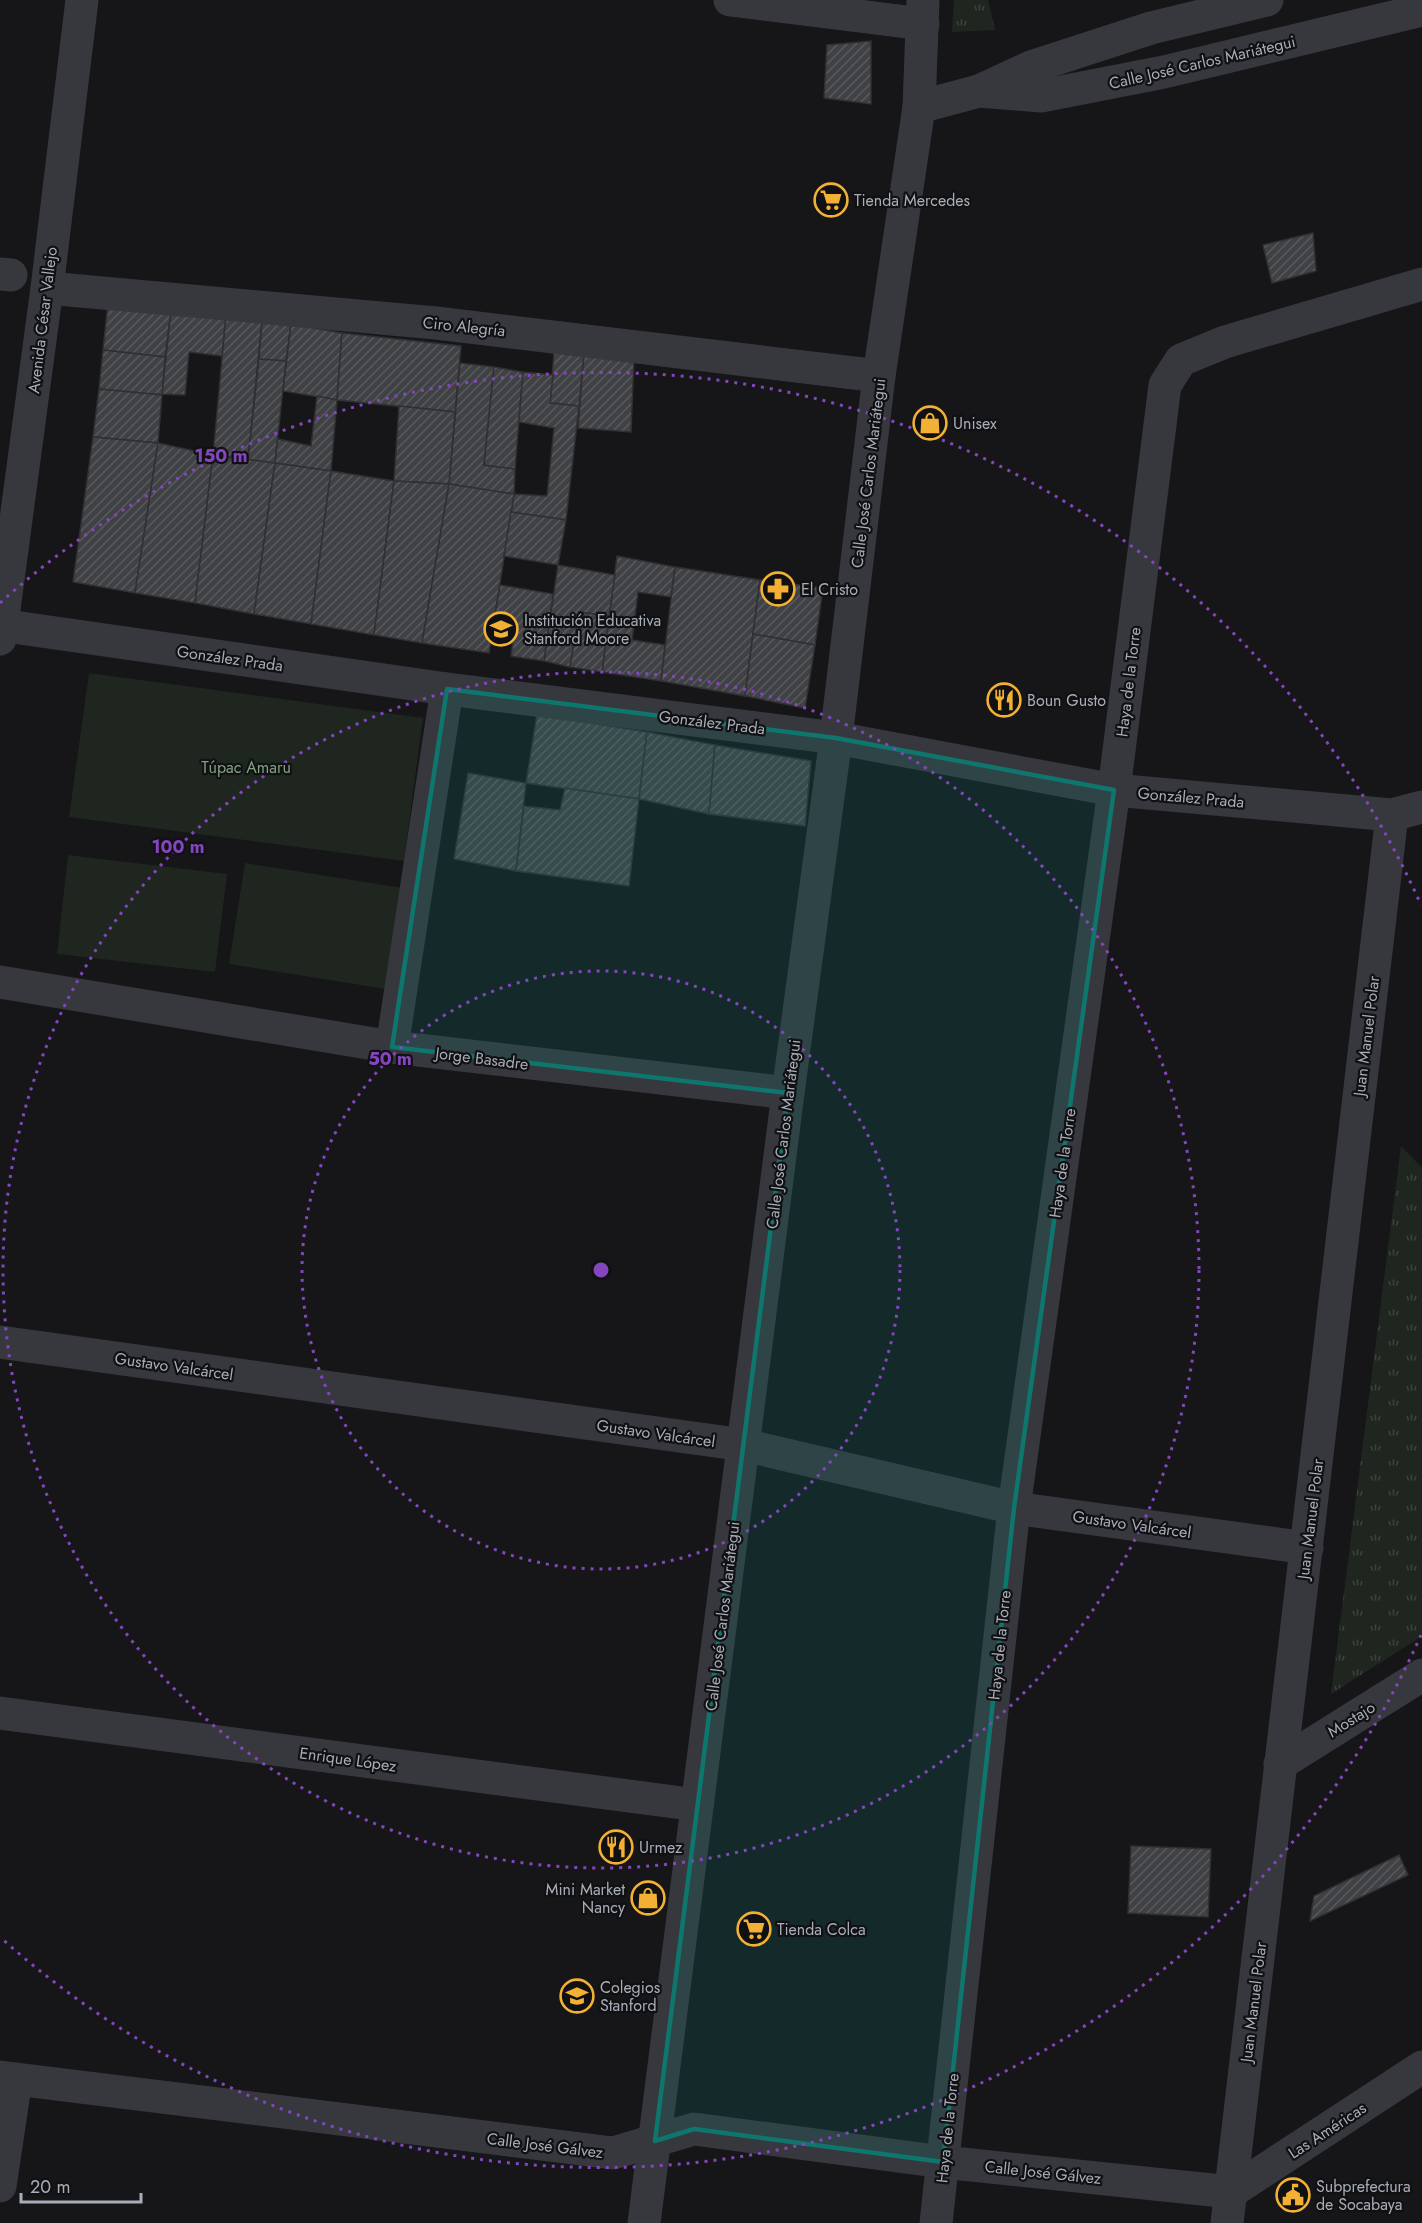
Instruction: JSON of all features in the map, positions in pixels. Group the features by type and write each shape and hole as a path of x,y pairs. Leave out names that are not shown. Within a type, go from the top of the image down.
{"street":[{"name":"Avenida César Vallejo","path":"1,629 47,288 82,0"},
{"path":"730,0 923,12 919,107"},
{"name":"Calle José Carlos Mariátegui","path":"644,2223 788,1093 836,738 879,376 919,107 980,91 1030,67 1151,28 1267,0"},
{"name":"Calle José Carlos Mariátegui","path":"980,91 1041,96 1175,69 1422,10"},
{"name":"Haya de la Torre","path":"936,2223 1014,1508 1114,790 1165,385 1181,360 1225,342 1422,284"},
{"name":"Ciro Alegría","path":"47,288 436,323 879,376"},
{"name":"González Prada","path":"1,629 836,738 1114,790 1407,811"},
{"path":"392,1047 447,689"},
{"name":"Juan Manuel Polar","path":"1229,2208 1307,1548 1407,811"},
{"name":"Jorge Basadre","path":"0,982 392,1047 788,1093"},
{"name":"Gustavo Valcárcel","path":"0,1342 744,1445 1014,1508 1307,1548"},
{"name":"Mostajo","path":"1280,1764 1422,1675"},
{"name":"Enrique López","path":"0,1713 697,1805"},
{"name":"Las Américas","path":"1229,2208 1422,2067"},
{"path":"0,2186 8,2078"},
{"name":"Calle José Gálvez","path":"8,2078 613,2153 694,2129 943,2162 1229,2208"}],"highlighted area":[{"path":"447,689 836,738 1114,790 1014,1508 943,2162 694,2129 655,2141 788,1093 392,1047"}],"green space":[{"path":"954,0 988,0 995,30 952,32"},
{"name":"Túpac Amaru","path":"89,673 423,718 404,861 69,817"},
{"path":"68,855 227,874 215,972 57,954"},
{"path":"245,863 403,888 386,989 229,964"},
{"path":"1401,1146 1422,1168 1422,1636 1331,1694"}],"building":[{"path":"871,41 871,104 824,98 827,45"},
{"path":"1313,233 1316,271 1272,283 1263,245"},
{"path":"108,303 171,311 165,357 103,350"},
{"path":"171,311 226,316 222,356 189,352 185,395 162,394"},
{"path":"226,316 262,321 248,460 213,455"},
{"path":"262,321 291,324 286,361 259,359"},
{"path":"291,324 342,333 337,400 283,391"},
{"path":"342,333 461,346 455,412 337,400"},
{"path":"103,350 165,357 162,395 99,389"},
{"path":"554,352 584,354 579,406 550,403"},
{"path":"584,354 634,359 631,432 578,428"},
{"path":"259,359 286,361 275,463 248,460"},
{"path":"460,363 494,367 484,465 515,469 514,494 449,484"},
{"path":"494,367 523,372 515,469 484,465"},
{"path":"523,372 553,375 550,403 579,406 566,520 511,512 514,494 547,496 554,428 519,422"},
{"path":"99,389 162,395 158,443 93,437"},
{"path":"317,396 337,400 331,471 275,463 278,439 311,446"},
{"path":"399,406 455,412 449,484 394,481"},
{"path":"93,437 158,443 135,593 73,582"},
{"path":"158,443 213,455 195,603 135,593"},
{"path":"213,455 275,463 254,614 195,603"},
{"path":"275,463 331,471 311,624 254,614"},
{"path":"331,471 394,481 374,635 311,624"},
{"path":"394,481 449,484 422,643 374,635"},
{"path":"449,484 514,494 489,653 422,643"},
{"path":"511,512 566,520 558,565 504,556"},
{"path":"617,556 675,567 671,597 638,592 632,640 665,645 661,681 602,672"},
{"path":"558,565 615,575 609,616 579,612 570,667 544,661"},
{"path":"675,567 760,580 745,696 661,681"},
{"path":"760,580 823,588 815,645 753,634"},
{"path":"500,585 553,594 544,661 511,656 514,635 492,633"},
{"path":"579,612 609,616 602,672 570,667"},
{"path":"753,634 815,645 805,708 745,696"},
{"path":"537,714 647,732 639,799 526,783"},
{"path":"647,732 715,745 709,814 639,799"},
{"path":"715,745 811,761 805,826 709,814"},
{"path":"468,773 526,783 516,871 454,859"},
{"path":"565,788 639,799 629,886 516,871 524,806 560,810"},
{"path":"1131,1846 1211,1849 1208,1917 1128,1913"},
{"path":"1399,1855 1408,1875 1310,1921 1314,1896"}],"place":[{"name":"Tienda Mercedes","path":"831,200"},
{"name":"Unisex","path":"930,423"},
{"name":"El Cristo","path":"778,589"},
{"name":"Institución Educativa Stanford Moore","path":"501,629"},
{"name":"Boun Gusto","path":"1004,700"},
{"name":"Urmez","path":"616,1847"},
{"name":"Mini Market Nancy","path":"648,1898"},
{"name":"Tienda Colca","path":"754,1929"},
{"name":"Colegios Stanford","path":"577,1996"},
{"name":"Subprefectura de Socabaya","path":"1293,2195"}]}
